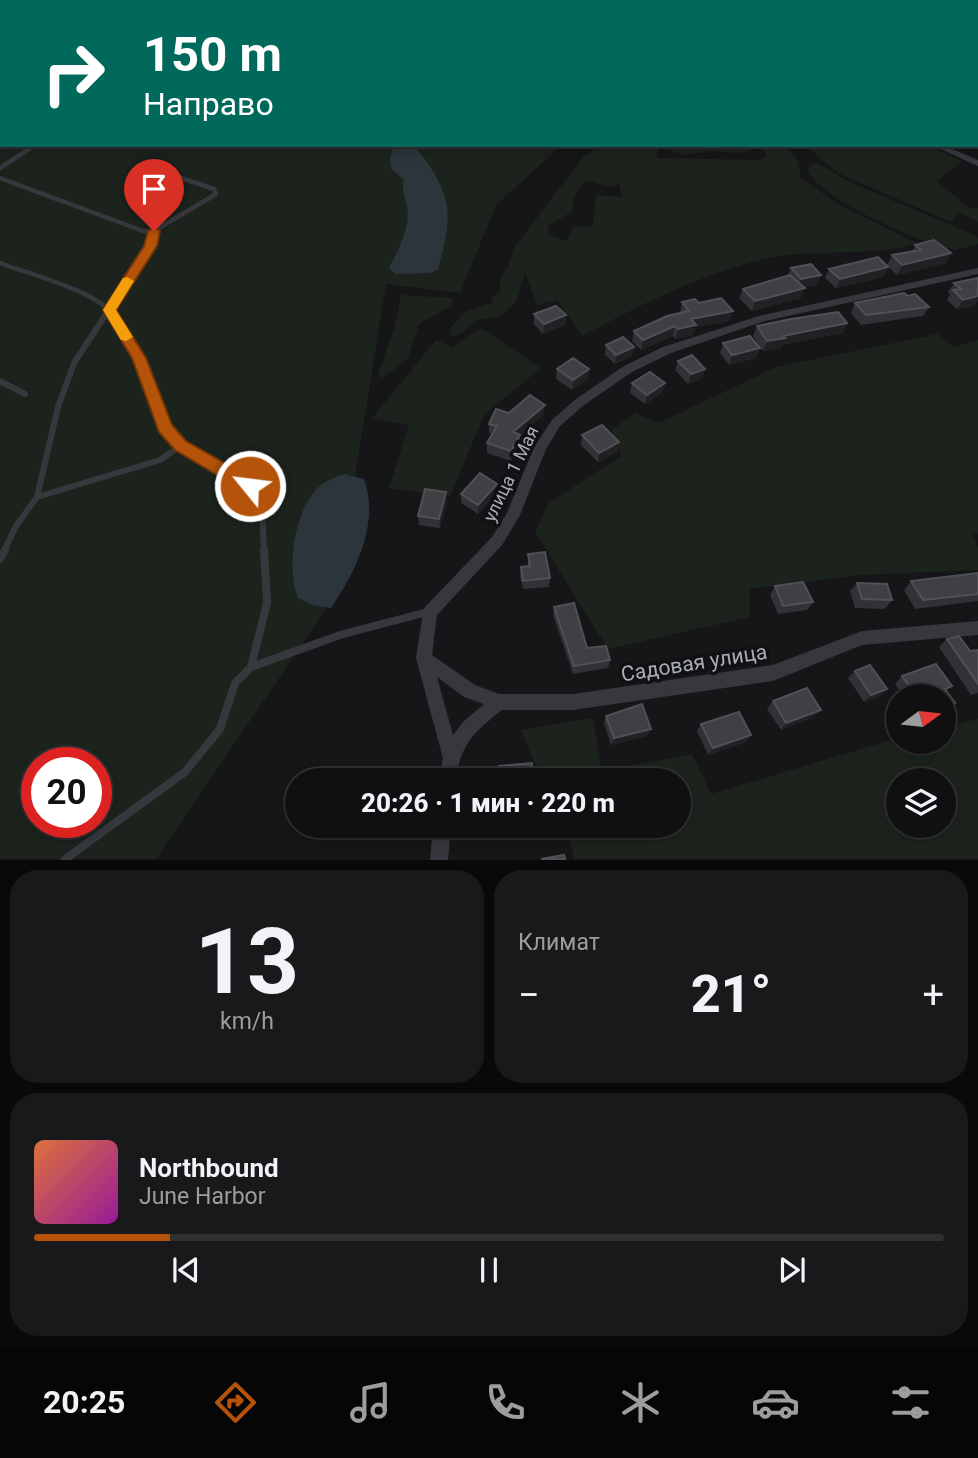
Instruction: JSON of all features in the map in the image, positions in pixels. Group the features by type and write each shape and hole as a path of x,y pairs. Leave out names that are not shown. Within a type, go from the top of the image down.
{"street":[{"path":"940,147 978,163"},
{"name":"улица 1 Мая","path":"430,612 497,541 513,515 540,447 556,423 580,402 628,369 667,350 741,325 978,271"},
{"path":"430,612 424,658 450,754 448,768"},
{"name":"Садовая улица","path":"424,658 470,691 499,702 573,702 774,673 862,638 978,628"},
{"path":"450,754 470,725 499,702"},
{"path":"439,859 441,838"}],"lane":[{"path":"0,168 32,147"},
{"path":"0,178 115,222 154,231 212,200 216,194 214,189 154,169"},
{"path":"0,559 16,526 37,497 58,407 74,363 150,246 154,231"},
{"path":"0,263 86,295 110,310 139,358 165,428 180,446 250,486 262,506 267,603 251,667"},
{"path":"0,381 25,394"},
{"path":"37,497 160,460 180,446"},
{"path":"64,859 185,772 220,729 235,683 251,667 343,634 430,612"}],"shaded area":[{"path":"0,147 560,147 496,205 460,293 386,284 336,594 156,859 0,859"},
{"path":"393,147 416,147 431,168 444,194 448,217 445,241 438,269 430,273 396,274 389,268 403,238 408,214 403,190 404,179 392,170 390,159"},
{"path":"603,147 757,147 740,153 710,151 685,155 658,148 657,158 759,160 767,156 761,147 787,147 798,161 801,178 841,206 917,243 880,251 802,254 764,259 716,273 670,292 582,336 557,300 537,305 525,271 516,302 501,316 477,320 459,335 451,336 450,328 466,311 492,303 492,298 500,290 500,278 508,267 514,248 584,156","holes":["588,180 611,187 619,184 622,197 596,195 593,226 573,227 567,241 548,235 548,226 573,211 576,194"]},
{"path":"807,147 932,147 962,161 937,181 969,208 978,208 978,221 959,213 951,222 838,173"},
{"path":"816,163 854,184 972,234 978,238 978,244 956,250 942,247 868,216 830,194 816,182 808,171 810,166"},
{"path":"401,295 453,298 451,306 419,324 408,358 383,378 378,375 395,326"},
{"path":"481,328 541,368 484,415 450,497 389,488 409,425 372,418 436,340 452,347"},
{"path":"938,334 953,347 978,340 978,533 972,534 978,547 978,570 862,575 750,589 750,617 608,649 535,532 549,503 621,456 611,430 636,413 659,423 776,367"},
{"path":"344,474 364,479 369,512 357,563 331,608 313,605 298,598 294,586 293,556 298,523 311,496 323,484"},
{"path":"593,718 601,768 540,768 534,762 521,730"},
{"path":"978,719 978,859 574,859 568,838 691,838 691,768 618,768 692,754 711,794 886,742 886,754 956,754 956,724"}],"building":[{"path":"934,240 951,253 902,265 892,255 921,250 915,245"},
{"path":"878,257 888,267 840,279 829,269"},
{"path":"811,264 821,275 801,279 791,268"},
{"path":"790,275 805,288 755,301 743,289"},
{"path":"978,278 978,296 963,300 953,290 961,289 954,283"},
{"path":"904,293 908,296 915,294 929,307 866,315 855,303"},
{"path":"721,298 733,311 691,319 696,325 678,329 675,326 643,340 634,331 667,316 689,311 682,302 695,299 699,303"},
{"path":"556,306 566,315 544,324 534,314"},
{"path":"838,312 847,323 783,336 785,338 767,341 757,326 791,319"},
{"path":"750,336 760,348 732,355 723,343"},
{"path":"623,337 634,347 616,355 606,345"},
{"path":"692,355 705,369 691,374 678,361"},
{"path":"573,358 589,369 573,380 557,369"},
{"path":"650,372 665,383 647,395 632,383"},
{"path":"530,395 545,405 513,432 520,435 511,451 487,443 497,426 489,424 496,409 509,413"},
{"path":"602,425 619,442 599,453 582,435"},
{"path":"480,473 497,484 478,505 461,494"},
{"path":"425,489 446,492 439,519 418,516"},
{"path":"545,552 550,578 523,581 521,567 530,566 528,554"},
{"path":"978,573 978,594 923,600 911,581"},
{"path":"803,582 813,602 783,606 775,586"},
{"path":"857,583 887,584 892,600 862,599"},
{"path":"574,603 587,648 606,646 610,660 574,666 554,607"},
{"path":"959,636 970,651 978,650 978,684 947,639"},
{"path":"936,664 951,684 908,684 902,676"},
{"path":"870,665 886,689 871,695 855,671"},
{"path":"807,688 821,710 786,723 773,701"},
{"path":"642,704 651,729 614,738 606,716"},
{"path":"739,712 751,735 713,748 701,724"},
{"path":"532,763 533,768 499,768"},
{"path":"564,855 565,859 541,859"}],"slow traffic":[{"path":"126,337 110,310 127,281"}],"route":[{"path":"154,231 150,246 110,310 139,358 165,428 180,446 250,486"}]}
